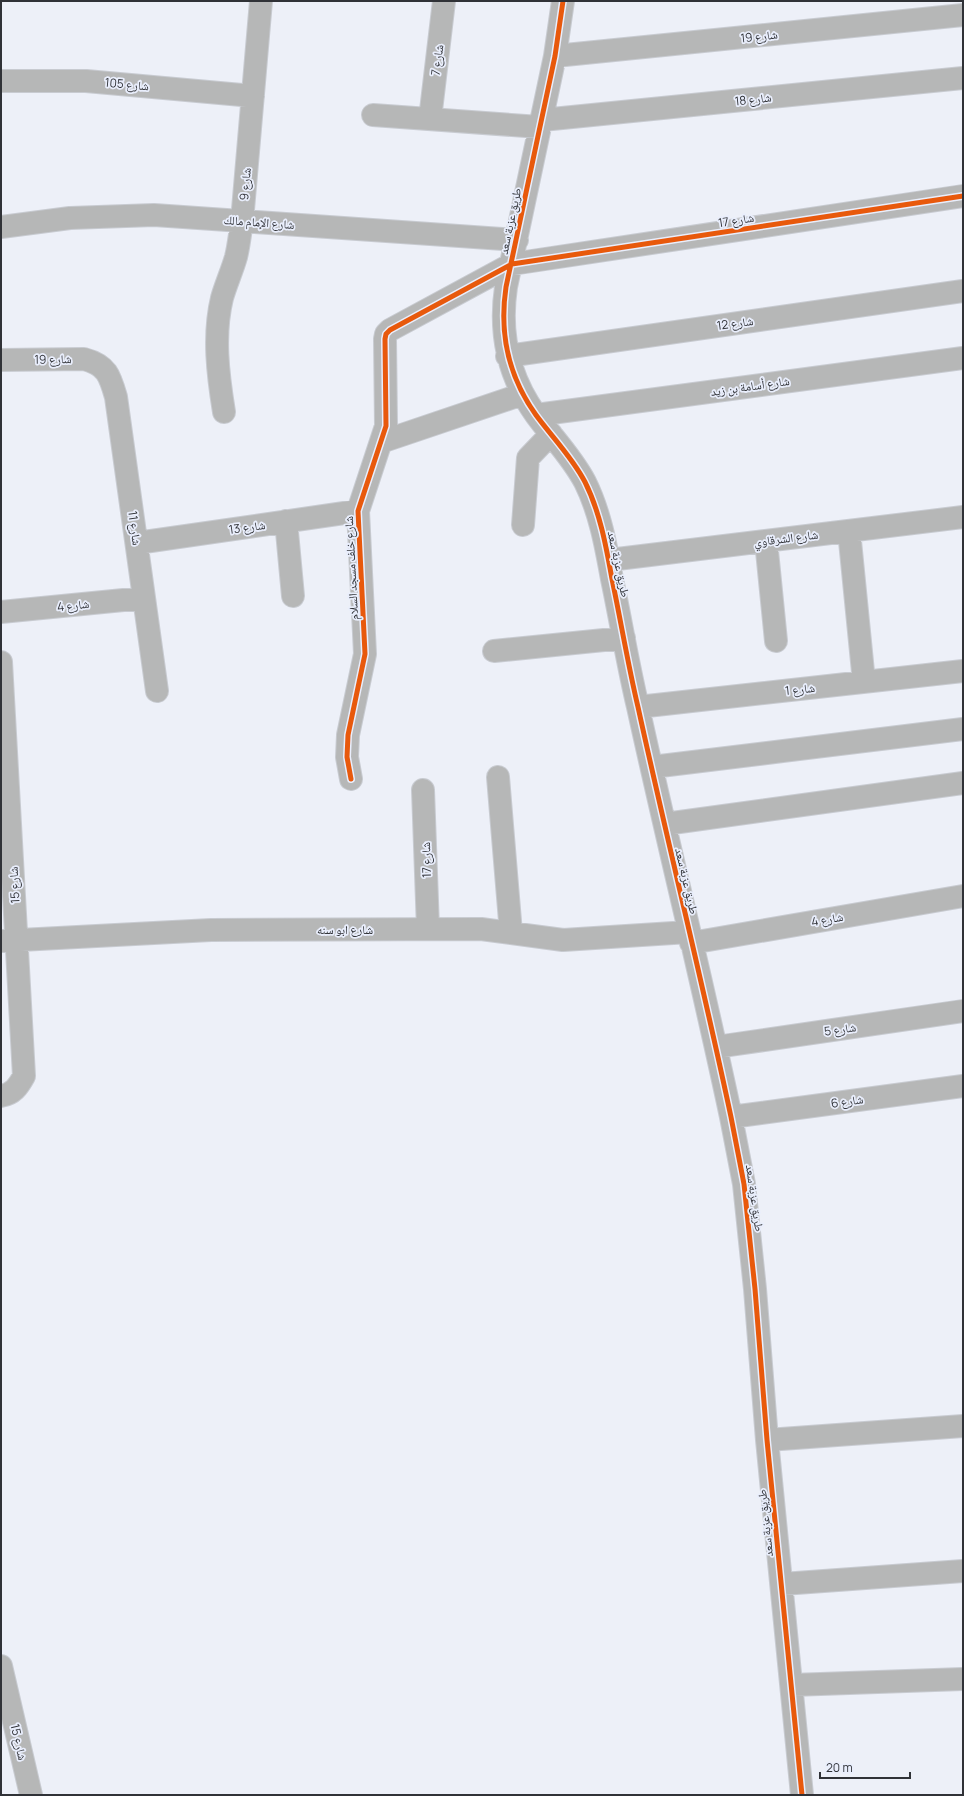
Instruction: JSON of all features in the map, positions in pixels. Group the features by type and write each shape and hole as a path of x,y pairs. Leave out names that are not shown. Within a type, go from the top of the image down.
{"street":[{"name":"شارع 9","path":"224,412 219,382 217,352 219,325 222,298 236,255 242,220 261,1"},
{"name":"شارع 7","path":"430,119 444,1"},
{"name":"طريق عزبة سعد","path":"563,1 555,56 504,303 503,322 507,356 523,394 536,415 570,457 585,482 596,509 638,707 731,1117 744,1184 755,1289 767,1440 802,1795"},
{"name":"شارع 19","path":"555,56 963,15"},
{"name":"شارع 18","path":"373,115 541,124 963,78"},
{"name":"شارع 105","path":"1,81 86,81 253,96"},
{"name":"شارع 17","path":"512,264 963,196"},
{"name":"شارع الإمام مالك","path":"1,227 70,218 154,215 516,240"},
{"name":"شارع خلف مسجد السلام","path":"351,779 347,757 348,735 365,654 358,511 381,442 386,419 386,334 390,330 512,264"},
{"name":"شارع 12","path":"507,356 963,291"},
{"name":"شارع أسامة بن زيد","path":"536,415 963,358"},
{"name":"شارع 19","path":"1,360 84,359 95,362 103,367"},
{"name":"شارع 11","path":"103,367 111,379 116,397 157,691"},
{"path":"381,442 523,394"},
{"path":"523,525 528,458 551,434"},
{"name":"شارع 13","path":"137,543 358,511"},
{"name":"شارع الشرقاوي","path":"608,560 963,517"},
{"path":"286,521 293,596"},
{"path":"849,531 864,682"},
{"path":"766,541 776,641"},
{"name":"شارع 4","path":"1,612 144,598"},
{"path":"494,651 624,638"},
{"name":"شارع 15","path":"1,662 9,941 24,1076 18,1087 8,1095 1,1096"},
{"name":"شارع 1","path":"638,707 963,671"},
{"path":"652,767 963,729"},
{"path":"498,777 511,933"},
{"path":"665,824 963,783"},
{"name":"شارع 17","path":"424,790 428,929"},
{"name":"شارع 4","path":"690,937 963,896"},
{"name":"شارع ابو سنه","path":"9,941 211,930 481,929 563,940 690,937"},
{"name":"شارع 5","path":"716,1047 963,1011"},
{"name":"شارع 6","path":"731,1117 963,1086"},
{"path":"767,1440 963,1426"},
{"path":"782,1584 963,1571"},
{"name":"شارع 15","path":"1,1666 31,1795"},
{"path":"792,1684 963,1679"}],"cycle path":[{"path":"563,1 555,56 506,287 504,304 505,338 512,370 526,400 580,473 590,493 599,517 634,691 731,1117 744,1184 755,1289 767,1440 802,1795"},
{"path":"351,779 347,757 348,735 365,654 358,511 386,426 385,339 386,334 390,330 512,264 963,196"}]}
